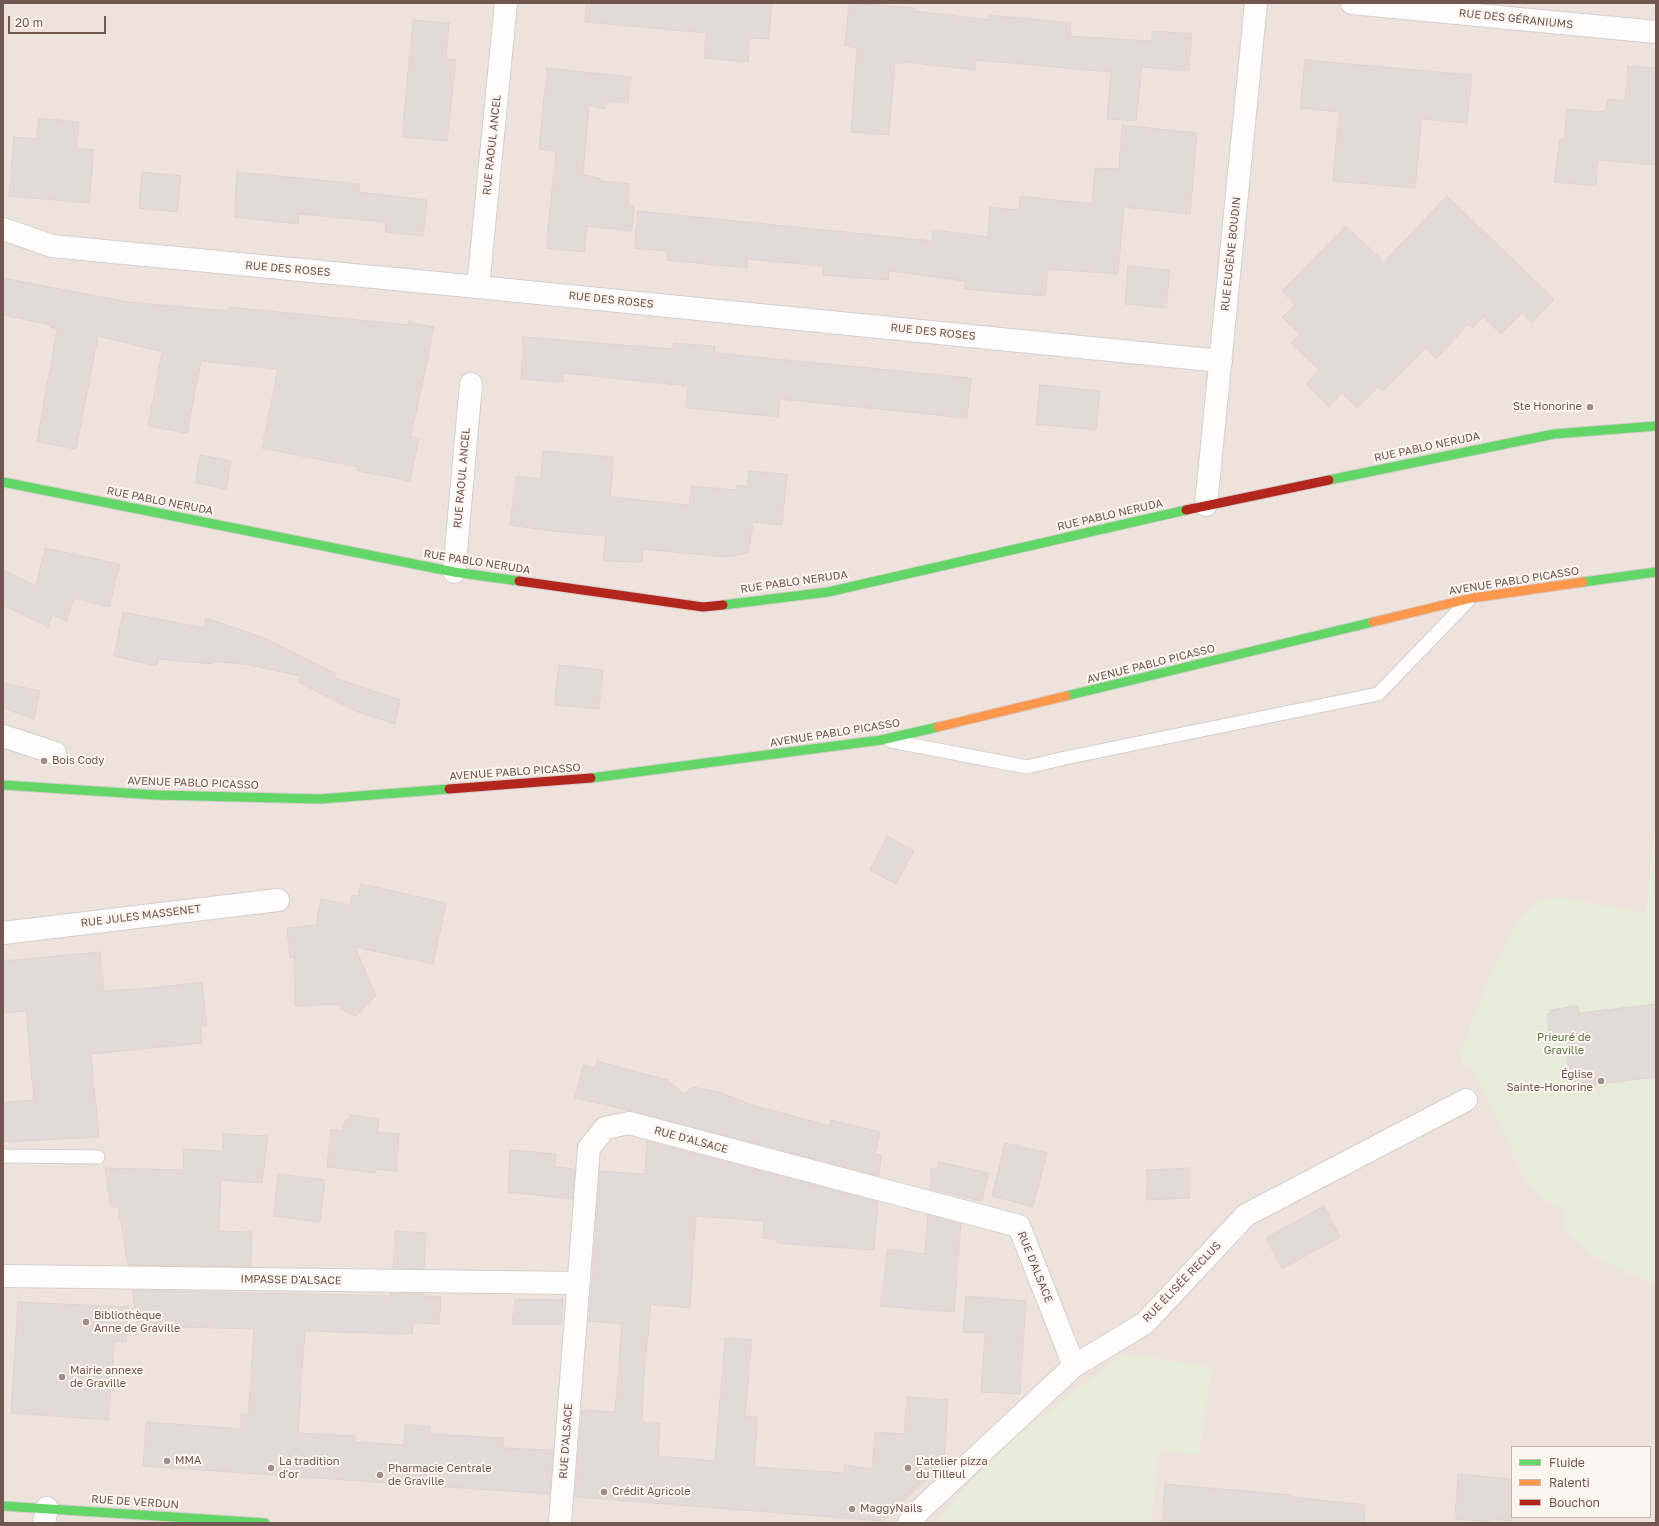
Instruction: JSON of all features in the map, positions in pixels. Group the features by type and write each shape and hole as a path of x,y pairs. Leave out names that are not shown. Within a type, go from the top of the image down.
{"street":[{"name":"RUE RAOUL ANCEL","path":"478,287 506,3"},
{"name":"RUE EUGÈNE BOUDIN","path":"1206,505 1256,3"},
{"name":"RUE DES GÉRANIUMS","path":"1352,3 1656,32"},
{"name":"RUE DES ROSES","path":"3,229 52,246 1221,361"},
{"name":"RUE RAOUL ANCEL","path":"454,572 471,384"},
{"name":"RUE PABLO NERUDA","path":"3,482 454,572 703,607 828,592 1206,505 1554,434 1656,426"},
{"name":"AVENUE PABLO PICASSO","path":"3,785 156,795 320,799 610,777 881,740 1472,598 1656,572"},
{"path":"3,736 55,753"},
{"name":"RUE JULES MASSENET","path":"3,933 278,900"},
{"name":"RUE ÉLISÉE RECLUS","path":"910,1523 921,1509 1074,1366 1145,1323 1246,1215 1466,1100"},
{"name":"RUE D'ALSACE","path":"560,1523 589,1148 605,1128 629,1124 1019,1226 1074,1366"},
{"name":"IMPASSE D'ALSACE","path":"3,1276 578,1283"},
{"name":"RUE DE VERDUN","path":"3,1506 46,1516 265,1523"}],"lane":[{"path":"881,740 1027,767 1378,694 1472,598"},
{"path":"3,1156 98,1157"}],"shaded area":[{"path":"3,3 1656,3 1656,1523 3,1523"}],"green space":[{"name":"Prieuré de Graville","path":"1656,814 1656,1286 1630,1272 1628,1274 1624,1273 1624,1270 1596,1258 1564,1231 1564,1208 1561,1209 1542,1199 1529,1185 1471,1065 1463,1065 1460,1052 1462,1051 1485,988 1517,924 1527,910 1537,902 1556,897 1646,913"},
{"path":"1122,1354 1212,1367 1199,1455 1159,1449 1151,1523 964,1523 937,1520 992,1457"}],"building":[{"path":"586,3 772,3 769,39 750,38 748,62 704,58 706,33 585,22"},
{"path":"849,3 914,8 914,11 989,20 990,15 1071,23 1070,36 1152,41 1152,31 1192,34 1189,71 1142,67 1136,121 1107,119 1111,72 976,60 975,70 907,62 895,63 889,135 851,132 857,48 845,46"},
{"path":"413,20 449,23 446,59 456,60 447,141 402,137"},
{"path":"1305,60 1472,75 1467,123 1422,119 1415,188 1333,181 1339,112 1300,108"},
{"path":"1628,66 1656,68 1656,165 1598,160 1596,186 1554,182 1560,140 1564,140 1567,109 1605,112 1608,99 1625,101"},
{"path":"547,68 631,77 628,103 607,101 605,109 589,105 583,175 600,178 600,181 630,184 628,205 634,206 632,231 587,226 584,252 546,248 556,151 539,149"},
{"path":"39,118 79,122 77,148 94,150 89,203 9,196 14,137 36,139"},
{"path":"1122,125 1197,133 1190,214 1124,207 1118,274 1048,269 1045,296 964,289 965,281 889,271 888,280 823,275 824,266 748,259 747,268 667,260 667,251 634,248 638,211 932,241 933,230 988,237 990,207 1019,210 1020,196 1092,204 1095,168 1119,169"},
{"path":"142,172 181,176 177,212 139,208"},
{"path":"237,172 360,184 359,192 427,200 423,236 385,232 386,222 299,214 298,224 234,217"},
{"path":"1447,196 1554,299 1532,323 1522,313 1501,334 1483,317 1472,328 1468,325 1436,359 1426,348 1383,391 1379,386 1357,408 1342,393 1329,407 1306,384 1319,370 1291,343 1300,334 1282,317 1295,305 1282,291 1346,226 1384,262"},
{"path":"1128,266 1170,270 1166,308 1125,304"},
{"path":"3,278 128,302 228,311 228,307 408,325 408,322 434,327 411,437 419,438 410,481 358,471 358,467 262,448 278,369 201,361 187,433 148,426 162,352 98,336 76,449 37,442 57,329 50,327 51,325 3,315"},
{"path":"523,337 673,349 674,343 715,346 714,353 971,378 967,418 780,399 778,417 686,408 688,386 564,373 563,382 521,379"},
{"path":"1040,385 1100,391 1096,430 1036,424"},
{"path":"543,451 614,457 610,497 689,505 691,486 736,490 737,485 747,487 749,471 787,474 782,525 753,522 749,553 727,557 643,549 642,562 603,561 606,536 510,525 516,476 541,479"},
{"path":"200,455 231,461 226,489 195,483"},
{"path":"45,548 120,564 109,607 73,598 67,621 52,615 48,627 3,605 3,570 36,586"},
{"path":"123,612 204,628 206,618 262,637 336,674 335,678 400,700 395,724 355,711 298,682 300,676 250,665 213,661 212,664 159,659 157,666 114,656"},
{"path":"559,665 603,670 599,709 554,705"},
{"path":"3,683 40,691 34,719 3,708"},
{"path":"887,836 914,851 896,884 870,870"},
{"path":"361,884 446,903 433,964 355,947 376,996 356,1016 342,1010 339,1004 295,1006 294,957 290,958 287,928 316,925 321,899 350,905 352,895 358,896"},
{"path":"100,952 104,991 152,988 202,982 207,1026 200,1025 202,1043 91,1054 99,1137 3,1142 3,1102 34,1100 26,1011 3,1013 3,961"},
{"name":"Église Sainte-Honorine","path":"1656,1004 1656,1077 1575,1087 1573,1069 1568,1069 1567,1039 1550,1040 1547,1014 1550,1013 1550,1010 1578,1006 1579,1013"},
{"path":"597,1061 667,1080 684,1094 693,1087 719,1092 752,1105 830,1126 831,1120 880,1132 875,1154 881,1155 879,1176 632,1111 575,1098 583,1065 595,1068"},
{"path":"350,1115 379,1119 377,1132 399,1134 397,1171 375,1169 375,1173 327,1167 331,1129 343,1131 345,1120 349,1120"},
{"path":"223,1134 268,1136 262,1183 221,1180 219,1231 252,1232 251,1267 128,1265 118,1207 111,1207 105,1168 183,1170 184,1149 223,1151"},
{"path":"647,1141 878,1202 874,1250 777,1243 777,1240 763,1238 764,1221 696,1216 690,1308 651,1304 644,1376 642,1422 660,1424 658,1456 715,1461 725,1338 752,1340 745,1416 758,1417 754,1467 844,1473 844,1465 872,1469 875,1432 904,1434 907,1397 948,1400 944,1461 883,1521 575,1497 582,1410 615,1412 622,1324 589,1321 600,1171 645,1174"},
{"path":"1005,1143 1047,1153 1033,1207 992,1196"},
{"path":"510,1150 556,1154 555,1167 575,1169 573,1199 508,1192"},
{"path":"939,1162 989,1173 982,1201 930,1189 931,1168 937,1170"},
{"path":"1190,1168 1190,1198 1147,1200 1146,1170"},
{"path":"278,1174 325,1180 320,1222 273,1216"},
{"path":"1324,1206 1340,1237 1282,1269 1266,1238"},
{"path":"928,1215 961,1224 954,1312 880,1306 888,1249 925,1254"},
{"path":"395,1231 426,1233 424,1269 393,1268"},
{"path":"132,1290 391,1296 391,1293 423,1294 423,1296 441,1297 439,1324 413,1323 412,1334 305,1331 298,1433 355,1436 355,1442 404,1445 405,1424 431,1427 430,1434 504,1438 503,1448 553,1450 550,1494 143,1466 146,1422 241,1429 241,1414 248,1415 254,1329 138,1326"},
{"path":"966,1296 1026,1301 1020,1394 981,1392 985,1333 963,1332"},
{"path":"515,1299 563,1300 561,1324 512,1324"},
{"name":"Mairie annexe de Graville","path":"18,1302 129,1307 126,1342 114,1341 109,1420 11,1413"},
{"path":"1458,1474 1511,1479 1512,1521 1492,1519 1491,1522 1455,1519"},
{"path":"1165,1484 1291,1495 1291,1497 1365,1505 1364,1523 1162,1523"}],"traffic: fast":[{"path":"1329,480 1554,434 1656,426"},
{"path":"3,482 454,572 519,581"},
{"path":"723,605 828,592 1186,510"},
{"path":"1583,582 1656,572"},
{"path":"1066,696 1373,622"},
{"path":"591,778 881,740 938,727"},
{"path":"3,785 156,795 320,799 449,789"},
{"path":"3,1506 265,1523"}],"traffic: slow":[{"path":"1373,622 1472,598 1583,582"},
{"path":"938,727 1066,696"}],"traffic: jam":[{"path":"1186,510 1329,480"},
{"path":"519,581 703,607 723,605"},
{"path":"449,789 591,778"}],"place":[{"name":"Ste Honorine","path":"1590,407"},
{"name":"Bois Cody","path":"44,761"},
{"name":"Église Sainte-Honorine","path":"1601,1081"},
{"name":"Bibliothèque Anne de Graville","path":"86,1322"},
{"name":"Mairie annexe de Graville","path":"62,1377"},
{"name":"MMA","path":"167,1461"},
{"name":"La tradition d'or","path":"271,1468"},
{"name":"L'atelier pizza du Tilleul","path":"908,1468"},
{"name":"Pharmacie Centrale de Graville","path":"380,1475"},
{"name":"Crédit Agricole","path":"604,1492"},
{"name":"MaggyNails","path":"852,1509"}]}
